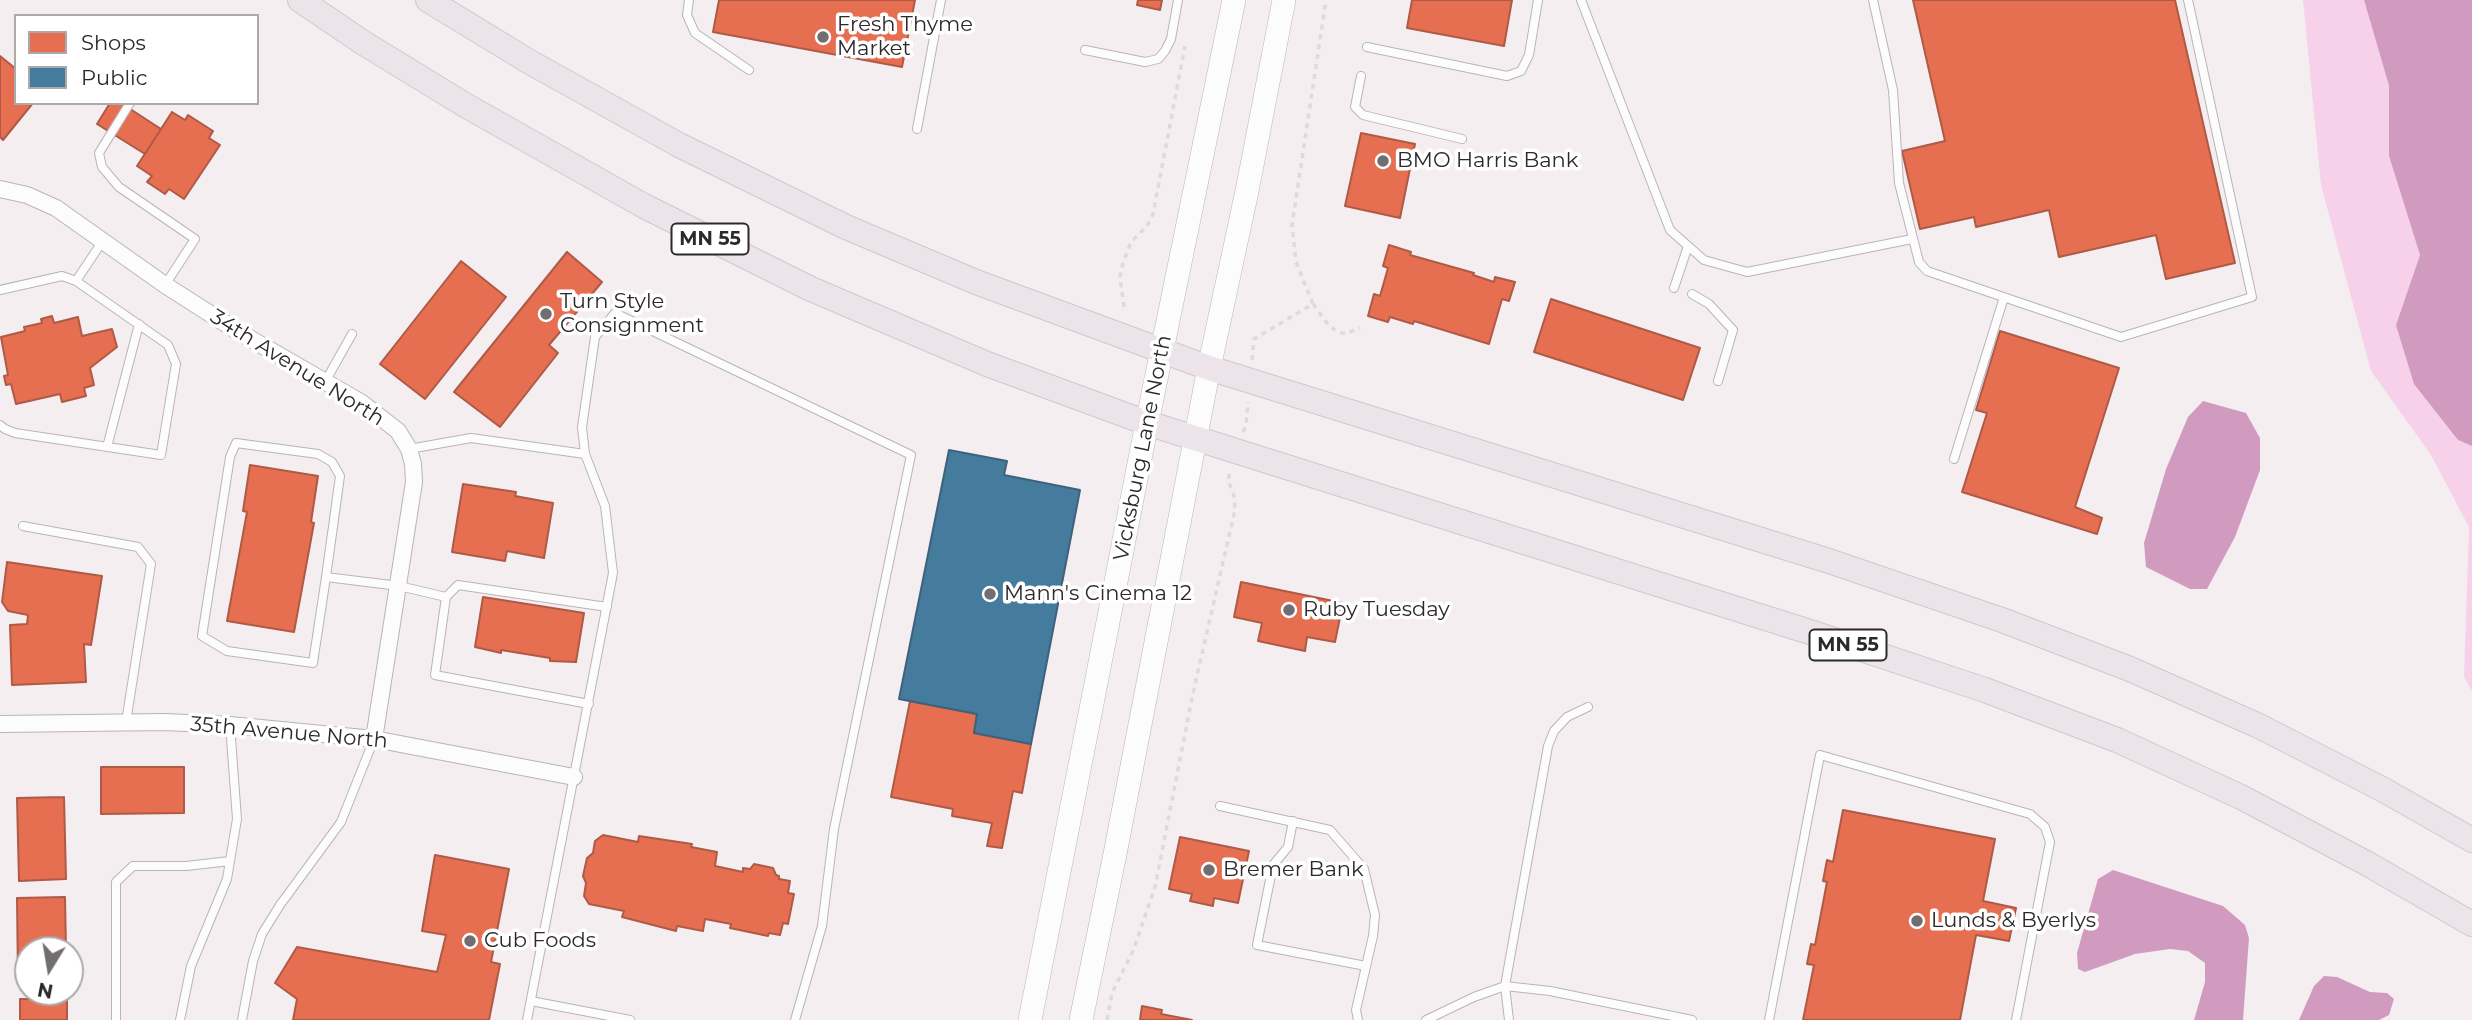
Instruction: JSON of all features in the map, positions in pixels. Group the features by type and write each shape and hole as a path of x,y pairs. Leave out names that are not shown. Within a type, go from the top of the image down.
{"main road":[{"name":"MN 55","path":"300,0 362,42 477,112 644,206 811,289 987,364 1147,423 1810,632 1985,690 2105,735 2241,797 2368,864 2472,924"},
{"path":"428,0 528,61 679,145 846,227 976,282 1209,368 1816,557 2002,620 2130,669 2259,726 2382,789 2472,840"},
{"name":"Vicksburg Lane North","path":"1030,1020 1147,423 1234,0"},
{"path":"1081,1020 1284,0"}],"street":[{"name":"34th Avenue North","path":"0,189 27,195 57,208 165,285 381,416 398,432 409,449"},
{"path":"374,739 414,482 409,449"},
{"name":"35th Avenue North","path":"0,724 126,722 230,725 374,739 574,776"}],"lane":[{"path":"689,0 687,15 695,33 749,70"},
{"path":"917,129 941,0"},
{"path":"1085,50 1145,62 1158,59 1166,51 1171,39 1178,0"},
{"path":"1367,47 1507,76 1521,71 1529,55 1538,0"},
{"path":"1581,0 1670,230 1704,260 1747,272 1912,239"},
{"path":"1873,0 1893,90 1899,183 1919,262 1927,271 2121,337 2252,296 2188,0"},
{"path":"1361,76 1355,107 1363,115 1462,139"},
{"path":"129,105 99,153 102,167 119,187 195,239 165,285"},
{"path":"76,281 102,242"},
{"path":"1674,288 1688,246"},
{"path":"0,290 62,276 76,281 168,345 176,364 161,455 15,433 0,425"},
{"path":"1692,294 1709,304 1733,330 1718,381"},
{"path":"1954,459 2004,297"},
{"path":"527,1020 613,573 605,506 585,454 582,427 595,337 615,313 911,454 834,829 822,926 795,1020"},
{"path":"107,447 139,324"},
{"path":"325,382 352,334"},
{"path":"409,449 471,438 585,454"},
{"path":"236,443 318,454 332,462 340,476 326,577 313,663 227,651 202,636 230,457 236,443"},
{"path":"23,526 138,547 152,564 126,722"},
{"path":"326,577 399,586 446,597"},
{"path":"589,704 435,675 446,597 458,585 607,607"},
{"path":"1509,1020 1504,986 1548,746 1554,731 1567,718 1588,707"},
{"path":"180,1020 191,966 227,880 237,819 230,725"},
{"path":"242,1020 253,961 262,934 341,822 374,739"},
{"path":"1769,1020 1820,755 2029,814 2045,827 2050,842 2016,1020"},
{"path":"1220,806 1330,830 1364,869 1375,915 1373,936 1356,1010 1359,1020"},
{"path":"1293,821 1288,847 1273,865 1257,945 1366,966"},
{"path":"116,1020 116,883 133,866 186,866 230,861"},
{"path":"1426,1020 1504,986 1550,991 1692,1020"},
{"path":"531,1001 630,1020"}],"path":[{"path":"1326,0 1292,225 1296,262 1313,304 1326,323 1336,331 1345,334 1360,328"},
{"path":"1124,307 1121,277 1123,262 1131,242 1147,226 1153,214 1187,34"},
{"path":"1107,1020 1112,993 1133,951 1154,887 1162,852 1193,693 1235,510 1234,496 1228,480 1234,451 1245,426 1254,339 1313,304"}],"shaded area":[{"path":"2303,0 2364,0 2389,86 2389,156 2420,255 2396,325 2458,440 2472,446 2472,691 2464,677 2469,527 2431,455 2371,371 2321,185"},
{"path":"2364,0 2472,0 2472,446 2458,440 2414,384 2396,325 2420,255 2389,156 2389,86"},
{"path":"2203,401 2246,413 2260,438 2260,470 2235,537 2207,589 2190,589 2146,567 2144,543 2166,469 2188,417"},
{"path":"2113,870 2223,906 2245,925 2249,938 2243,1020 2194,1020 2205,982 2205,963 2188,951 2170,949 2135,954 2085,972 2078,969 2077,953 2098,879"},
{"path":"2324,976 2337,977 2370,992 2387,993 2394,999 2389,1015 2379,1020 2299,1020 2314,986"}],"building: Shops":[{"name":"Fresh Thyme Market","path":"719,0 915,0 902,67 713,32"},
{"path":"1138,0 1162,0 1160,10 1137,5"},
{"path":"1412,0 1512,0 1504,46 1407,28"},
{"path":"1913,0 2175,0 2235,263 2166,279 2156,235 2059,257 2049,210 1976,227 1974,217 1920,229 1902,151 1945,141"},
{"path":"0,56 14,67 14,105 31,105 3,140 0,137"},
{"path":"109,105 124,105 161,129 145,154 97,124"},
{"path":"172,112 185,120 188,115 213,131 209,138 220,145 184,199 169,189 165,194 147,182 152,176 137,166"},
{"name":"BMO Harris Bank","path":"1361,133 1415,144 1400,218 1345,206"},
{"path":"1389,245 1411,252 1410,255 1474,273 1473,275 1494,282 1495,277 1515,282 1509,301 1502,299 1489,344 1414,321 1413,324 1390,317 1388,322 1368,316 1374,294 1380,296 1388,268 1383,266"},
{"name":"Turn Style Consignment","path":"567,252 602,282 549,345 558,353 500,427 454,392"},
{"path":"461,261 506,297 425,399 380,364"},
{"path":"1551,299 1700,348 1683,400 1534,352"},
{"path":"52,316 54,323 78,317 82,336 112,329 117,347 90,368 94,385 84,388 86,396 62,402 60,394 16,404 11,384 6,385 4,376 8,375 1,337 25,331 24,327 42,323 41,319"},
{"path":"2000,331 2119,368 2075,507 2102,518 2097,534 1962,492 1987,413 1976,410"},
{"path":"250,465 318,476 311,522 314,523 294,632 227,621 247,512 243,511"},
{"path":"463,484 516,492 515,496 553,503 544,558 507,551 505,561 452,552"},
{"path":"7,562 102,576 91,645 84,644 86,682 12,685 10,625 27,624 28,615 8,611 2,602"},
{"name":"Ruby Tuesday","path":"1241,582 1343,603 1335,642 1307,637 1305,651 1258,641 1262,623 1234,617"},
{"path":"483,597 584,613 576,662 550,661 550,658 501,650 501,653 475,647"},
{"path":"910,701 977,714 974,733 1031,744 1022,793 1013,791 1002,848 987,846 992,823 952,816 953,809 891,797"},
{"path":"101,767 184,767 184,813 101,814"},
{"path":"64,797 66,879 19,881 17,798"},
{"name":"Lunds & Byerlys","path":"1843,810 1995,839 1983,901 2016,908 2009,941 1976,935 1960,1020 1803,1020 1814,965 1807,964 1811,944 1815,945 1827,882 1823,881 1827,860 1833,862"},
{"path":"603,835 638,842 639,836 692,844 691,847 717,852 715,866 743,872 743,868 750,869 754,864 773,868 779,879 790,881 788,893 794,894 788,924 783,923 780,935 769,933 768,936 730,928 731,924 705,919 703,931 677,926 676,931 622,917 624,911 589,904 584,896 586,883 583,876 595,841"},
{"name":"Bremer Bank","path":"1180,837 1249,851 1238,903 1214,898 1213,906 1190,901 1192,894 1169,889"},
{"name":"Cub Foods","path":"435,855 509,869 491,962 500,964 489,1020 293,1020 297,999 275,983 297,947 437,972 446,935 422,931"},
{"path":"65,897 66,936 17,936 17,898"},
{"path":"20,1006 67,1006 67,1020 20,1020"},
{"path":"1142,1006 1162,1010 1161,1014 1192,1020 1140,1020"}],"building: Public":[{"name":"Mann's Cinema 12","path":"949,450 1007,461 1004,475 1080,490 1031,744 974,733 977,714 899,699"}],"place":[{"name":"Fresh Thyme Market","path":"823,37"},
{"name":"BMO Harris Bank","path":"1383,161"},
{"name":"Turn Style Consignment","path":"546,314"},
{"name":"Mann's Cinema 12","path":"990,594"},
{"name":"Ruby Tuesday","path":"1289,610"},
{"name":"Bremer Bank","path":"1209,870"},
{"name":"Lunds & Byerlys","path":"1917,921"},
{"name":"Cub Foods","path":"470,941"}]}
